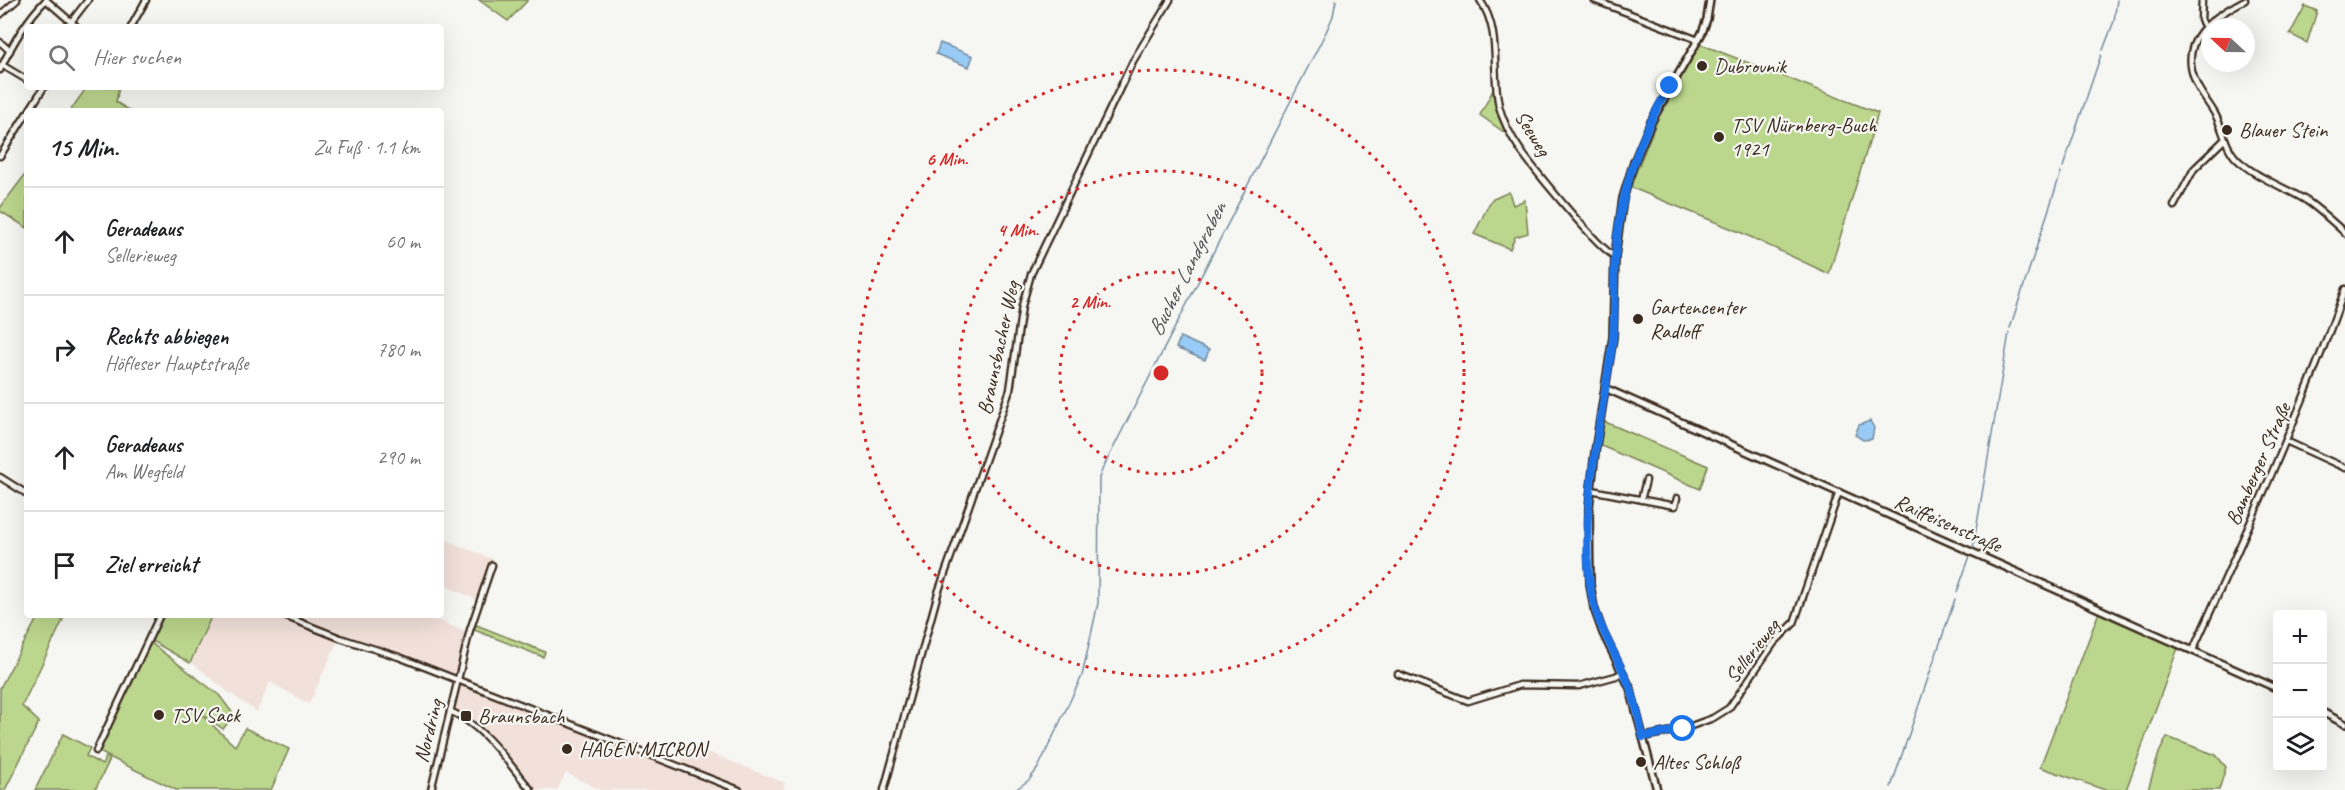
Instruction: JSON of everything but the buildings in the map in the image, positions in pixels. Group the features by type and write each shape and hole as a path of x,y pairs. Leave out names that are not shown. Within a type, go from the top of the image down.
{"street":[{"path":"0,15 17,0"},
{"path":"26,24 33,13 46,0 73,24"},
{"path":"71,22 88,0"},
{"name":"Braunsbacher Weg","path":"884,790 941,584 1008,396 1014,370 1022,306 1031,274 1133,61 1170,0"},
{"name":"Seeweg","path":"1480,0 1490,18 1500,108 1508,130 1521,150 1560,198 1603,248 1615,256"},
{"path":"1594,0 1698,40"},
{"path":"1657,790 1630,688 1600,624 1592,594 1589,542 1591,490 1613,337 1615,256 1623,198 1640,146 1667,90 1698,40 1707,19 1710,0"},
{"path":"2201,21 2202,0"},
{"path":"2215,18 2245,0"},
{"path":"133,24 148,1"},
{"path":"24,28 1,68 24,79"},
{"path":"2201,34 2190,52 2195,81 2221,125 2228,148 2252,172 2306,200 2345,233"},
{"path":"0,42 10,51"},
{"path":"30,108 40,90"},
{"path":"1,153 24,118"},
{"path":"2174,206 2194,169 2225,139"},
{"name":"Bamberger Straße","path":"2193,650 2286,441 2319,362 2345,289"},
{"name":"Raiffeisenstraße","path":"1605,388 2273,687"},
{"path":"2286,441 2345,468"},
{"path":"0,477 24,492"},
{"path":"1641,500 1646,480"},
{"path":"1591,490 1675,506 1677,498"},
{"name":"Sellerieweg","path":"1643,737 1683,729 1713,718 1729,708 1774,643 1794,623 1839,492"},
{"name":"Nordring","path":"431,790 470,630 492,565"},
{"path":"96,751 159,618"},
{"path":"290,618 740,790"},
{"path":"1398,674 1468,700 1520,686 1579,686 1623,672"},
{"path":"450,711 474,727 531,790"},
{"path":"2327,715 2345,724"}],"shaded area":[{"path":"444,539 492,559 478,600 444,585"},
{"path":"212,618 433,618 468,633 456,673 452,674 409,657 342,638 338,640 309,704 270,682 257,712 191,662"},
{"path":"460,682 679,768 687,744 785,783 783,790 600,790 566,773 557,790 535,790 453,708"}],"green space":[{"path":"479,0 528,0 508,21"},
{"path":"2305,6 2317,11 2307,43 2290,34"},
{"name":"TSV Nürnberg-Buch 1921","path":"1700,44 1878,113 1829,274 1742,233 1630,187 1661,111"},
{"path":"85,90 118,90 116,102 125,108 72,108"},
{"path":"1493,90 1505,133 1480,115"},
{"path":"24,176 24,226 0,211"},
{"path":"1509,192 1513,205 1525,200 1528,233 1515,237 1510,249 1474,234 1491,200"},
{"path":"1603,421 1708,466 1700,489 1599,445"},
{"path":"2099,612 2178,648 2126,790 2105,790 2040,767"},
{"path":"37,618 63,620 22,706 39,722 5,790 0,790 0,688"},
{"name":"TSV Sack","path":"161,618 211,618 190,663 152,641 151,643 219,695 234,715 223,729 195,709 235,746 245,728 289,749 271,790 176,790 99,752"},
{"path":"474,624 545,652 543,657 472,629"},
{"path":"63,734 90,748 86,756 102,765 106,757 110,759 95,790 35,790"},
{"path":"2167,737 2216,755 2226,767 2219,790 2148,790 2159,753"}],"water":[{"path":"940,43 973,56 969,67 936,54"},
{"path":"1180,337 1209,350 1205,360 1176,348"},
{"path":"1870,421 1874,428 1872,439 1863,440 1855,435 1859,425"}],"waterway":[{"name":"Bucher Landgraben","path":"1015,790 1029,780 1038,768 1082,676 1098,603 1099,478 1102,470 1326,32 1333,16 1336,0"},
{"path":"2103,50 2114,21 2117,0"},
{"path":"2063,167 2101,55"},
{"path":"2010,328 2061,172"},
{"path":"1973,548 2009,333"},
{"path":"1957,592 1970,556"},
{"path":"1891,787 1955,599"}],"place":[{"name":"Dubrovnik","path":"1702,66"},
{"name":"Blauer Stein","path":"2227,130"},
{"name":"TSV Nürnberg-Buch 1921","path":"1719,137"},
{"name":"Gartencenter Radloff","path":"1638,319"},
{"name":"TSV Sack","path":"159,715"},
{"name":"Braunsbach","path":"466,716"},
{"name":"HAGEN MICRON","path":"567,749"},
{"name":"Altes Schloß","path":"1641,762"}],"route":[{"path":"1670,86 1640,146 1621,205 1615,256 1613,337 1594,452 1589,542 1590,584 1594,608 1603,633 1630,688 1643,737 1683,729"}]}
